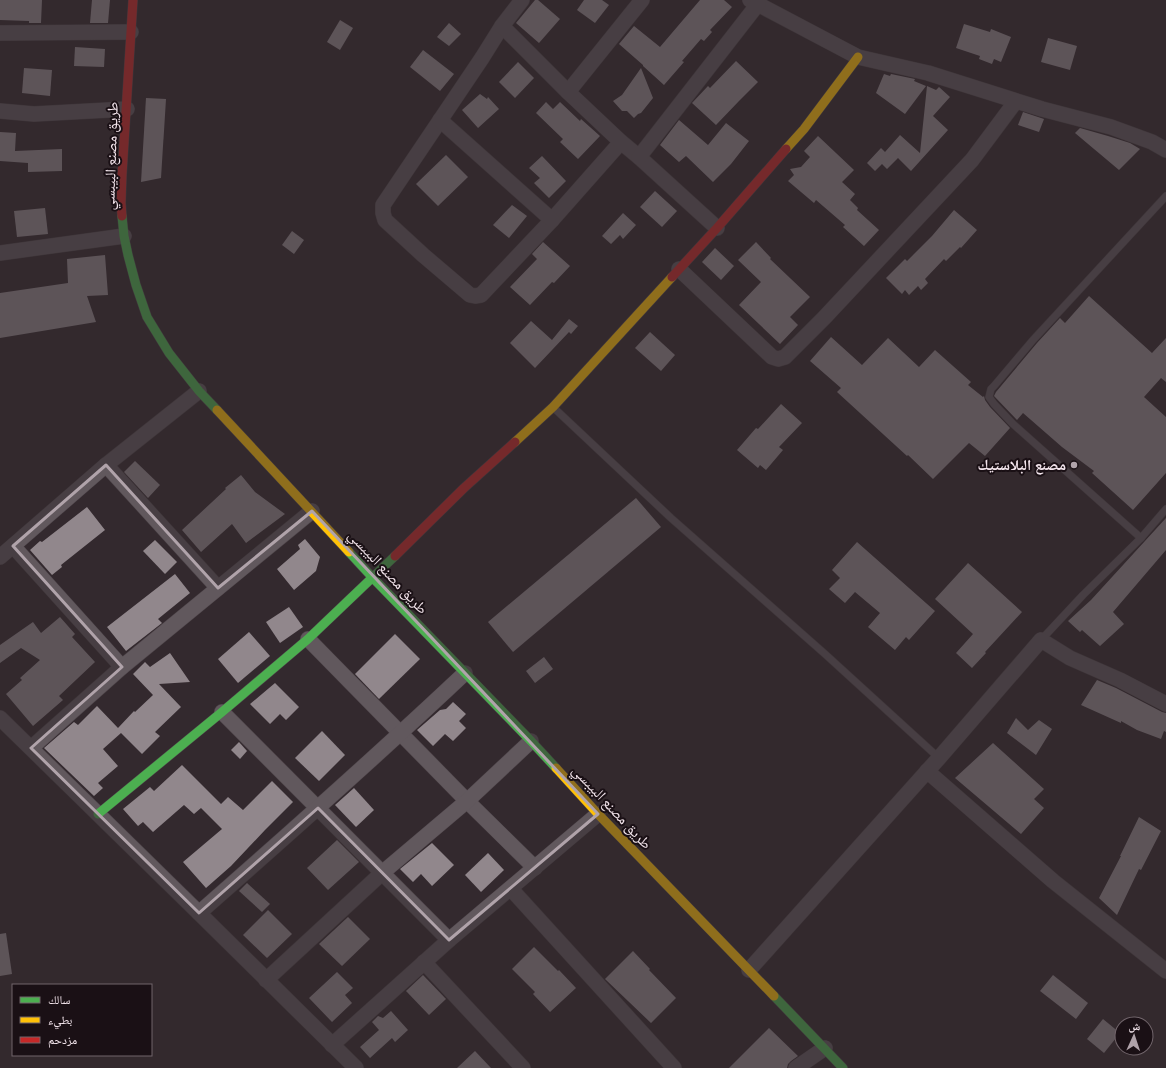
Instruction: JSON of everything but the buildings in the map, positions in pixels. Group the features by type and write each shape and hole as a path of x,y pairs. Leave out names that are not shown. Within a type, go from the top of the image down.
{"main road":[{"name":"طريق مصنع البيبسي","path":"133,0 121,203 124,236 136,285 147,317 169,353 199,391 373,578 843,1068"},
{"path":"98,814 222,712 308,638 373,578 464,488 553,407 717,228 804,129 858,57"}],"street":[{"path":"522,0 502,26 383,205 385,220 470,295 475,296 481,294 552,220 621,142"},
{"path":"568,92 642,0"},
{"path":"639,157 754,2 858,57 928,73 1042,109 1111,126 1152,142 1166,150"},
{"path":"502,26 621,142 717,228"},
{"path":"0,33 132,32"},
{"path":"679,269 772,357 778,359 785,357 972,160 1016,101"},
{"path":"0,111 34,114 127,109"},
{"path":"440,120 552,220"},
{"path":"0,253 124,236"},
{"path":"0,557 106,465 199,391"},
{"path":"106,465 218,588"},
{"path":"31,748 122,667 312,511"},
{"path":"13,546 122,667"},
{"path":"308,638 467,802 535,868"},
{"path":"749,970 939,758 1041,640 1070,658 1120,680 1166,704"},
{"path":"199,913 400,734 464,673"},
{"path":"222,712 449,940"},
{"path":"0,718 356,1068"},
{"path":"266,980 382,873 467,802 531,741"},
{"path":"927,771 1053,881 1166,971"},
{"path":"332,1045 449,940 598,814"},
{"path":"511,888 674,1068"},
{"path":"424,962 523,1068"},
{"path":"796,1068 825,1048"}],"lane":[{"path":"1142,538 1013,424 989,397 994,386 1033,340 1166,196"},
{"path":"553,407 671,518 825,654 939,758"},
{"path":"1041,640 1083,595 1142,538 1166,509"}],"highlighted area":[{"path":"106,465 218,588 312,511 598,814 449,940 318,808 199,913 31,748 122,667 13,546"}],"traffic: fast":[{"path":"122,216 128,255 147,317 169,353 199,391 217,410"},
{"path":"349,552 556,768"},
{"path":"98,814 308,639 395,556"},
{"path":"774,996 843,1068"}],"traffic: slow":[{"path":"786,149 804,129 858,57"},
{"path":"515,442 553,407 672,277"},
{"path":"217,410 349,552"},
{"path":"556,768 598,814 774,996"}],"traffic: jam":[{"path":"122,216 122,175 133,0"},
{"path":"672,277 786,149"},
{"path":"395,556 464,488 515,442"}],"place":[{"name":"مصنع البلاستيك","path":"1074,465"}]}
